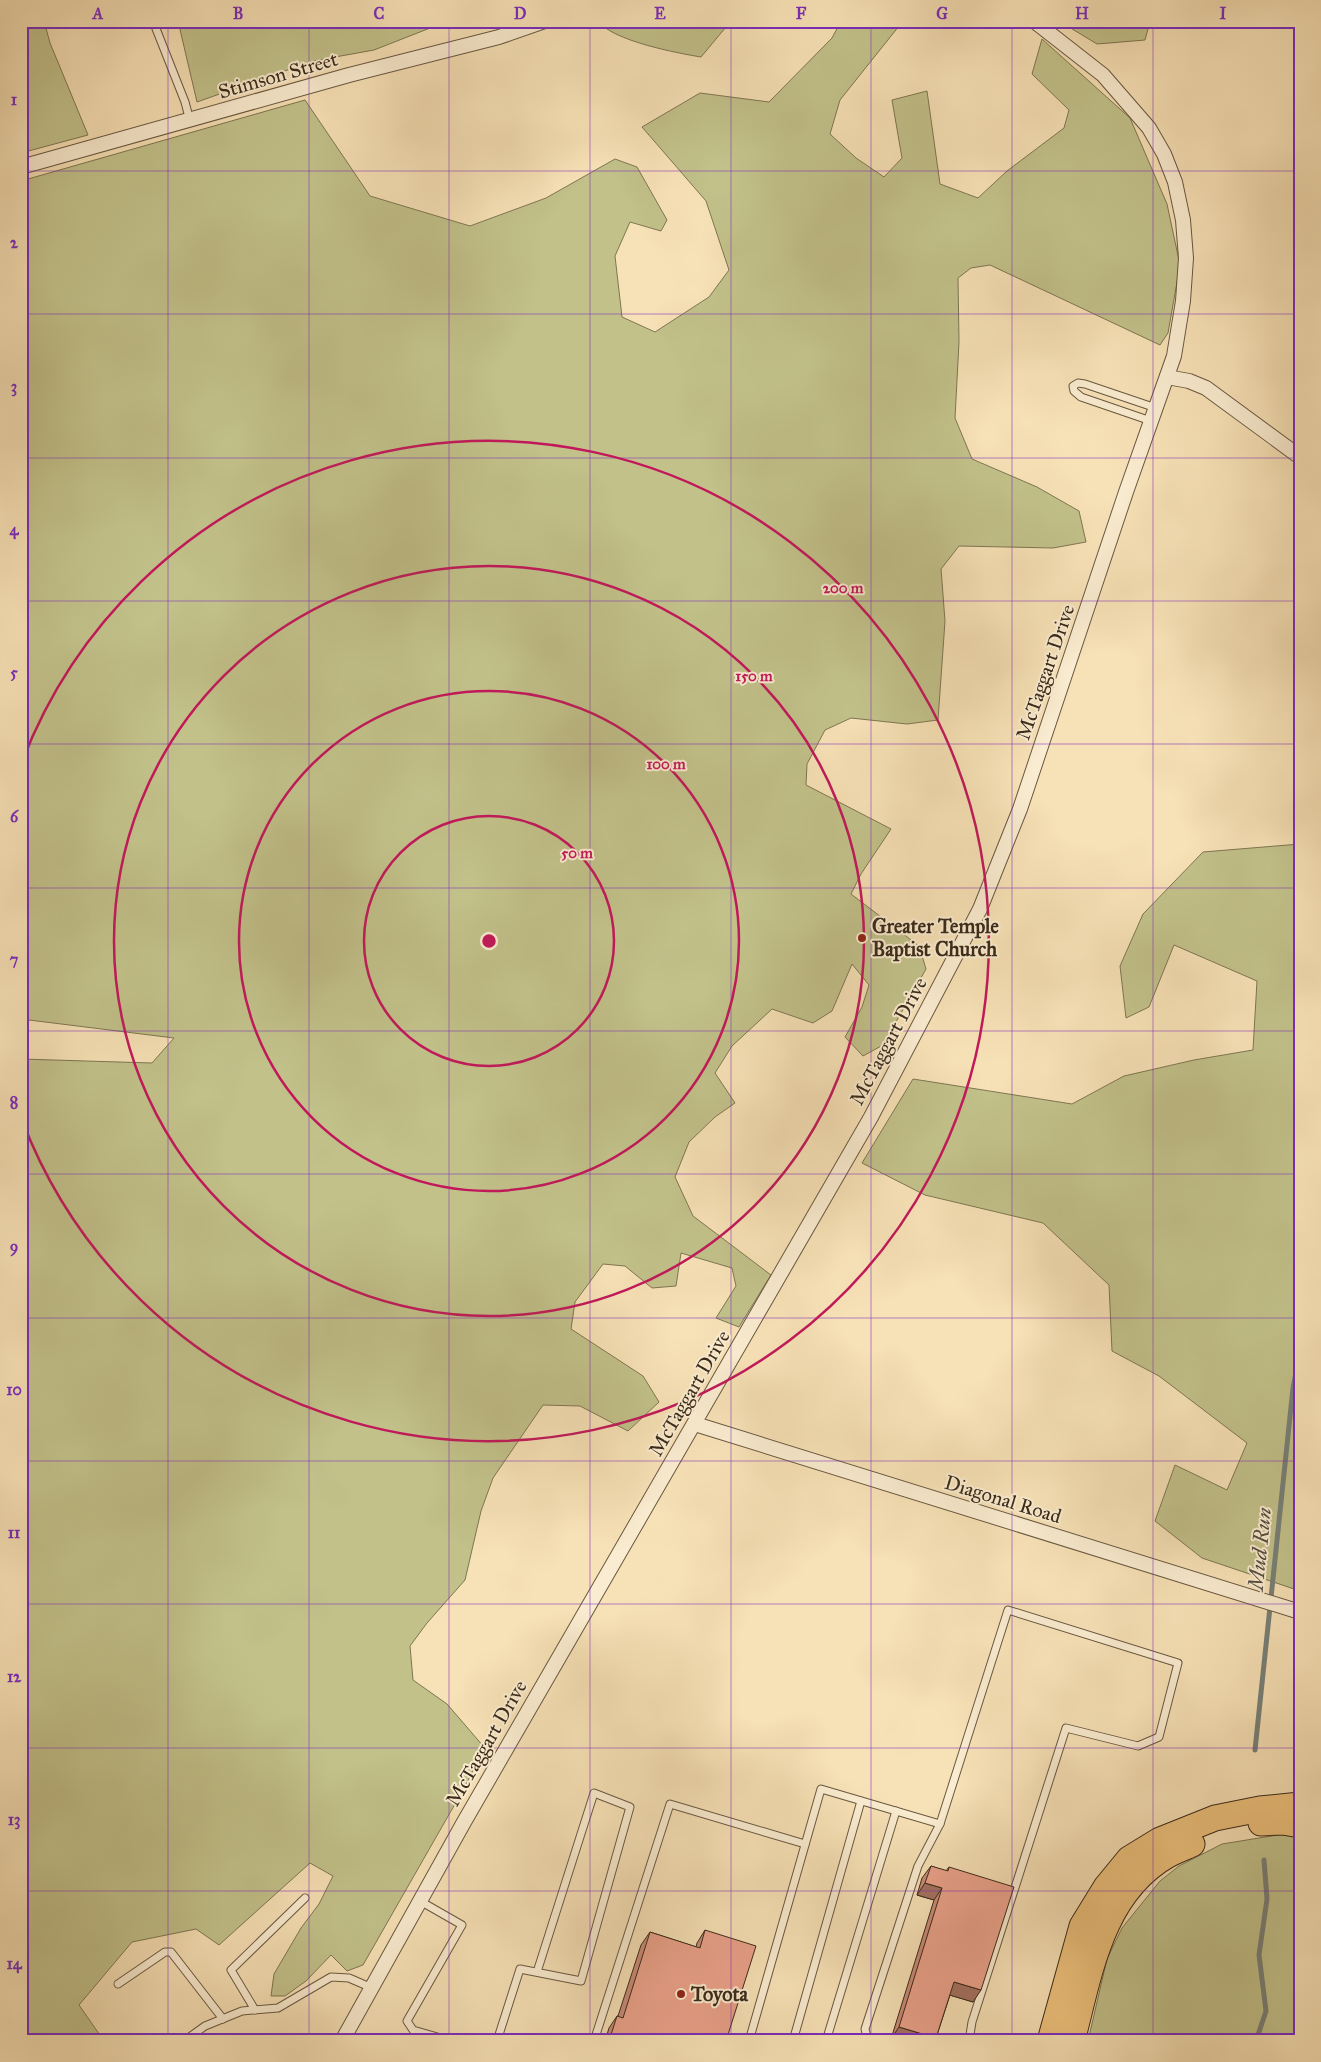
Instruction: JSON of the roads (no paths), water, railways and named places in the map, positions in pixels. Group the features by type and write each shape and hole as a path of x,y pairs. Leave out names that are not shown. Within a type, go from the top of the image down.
{"highway":[{"path":"1050,2041 1082,1926 1106,1887 1129,1859 1160,1840 1214,1818 1260,1809 1300,1805"},
{"path":"1072,2041 1091,1961 1102,1932 1138,1878 1167,1856 1223,1831 1250,1824 1283,1822 1300,1825"}],"street":[{"name":"Stimson Street","path":"21,167 349,75 499,37 545,21"},
{"name":"McTaggart Drive","path":"342,2041 468,1814 871,1117 989,888 1020,809 1167,377 1180,330 1186,258 1183,220 1175,182 1164,154 1149,128 1127,100 1103,75 1034,21"},
{"path":"1167,377 1189,381 1206,388 1300,457"},
{"name":"Diagonal Road","path":"695,1424 1300,1612"}],"lane":[{"path":"153,21 185,102 190,121"},
{"path":"1151,421 1081,397 1074,391 1073,386 1078,383 1085,384 1156,408"},
{"path":"868,2041 865,2029 918,1866 940,1824 1008,1610 1178,1663 1159,1737 1138,1746 1066,1728 972,2022 969,2041"},
{"path":"749,2041 821,1789 940,1824"},
{"path":"497,2041 520,1969 581,1981 630,1807 594,1793 537,1972"},
{"path":"793,2041 861,1801"},
{"path":"594,2041 670,1804 805,1844"},
{"path":"826,2041 896,1811"},
{"path":"256,2010 231,1970 306,1898"},
{"path":"420,1901 462,1925 407,2021 414,2030 451,2041"},
{"path":"118,1984 165,1952 172,1952 223,2018"},
{"path":"184,2041 205,2026 242,2011 278,2008 332,1977 349,1978 372,1988"}],"waterway":[{"name":"Mud Run","path":"1255,1750 1293,1388 1300,1352"},
{"name":"Mud Run","path":"1256,2041 1266,2011 1259,1955 1267,1899 1264,1860"}],"place":[{"name":"Greater Temple Baptist Church","path":"862,938"},
{"name":"Toyota","path":"681,1994"}]}
